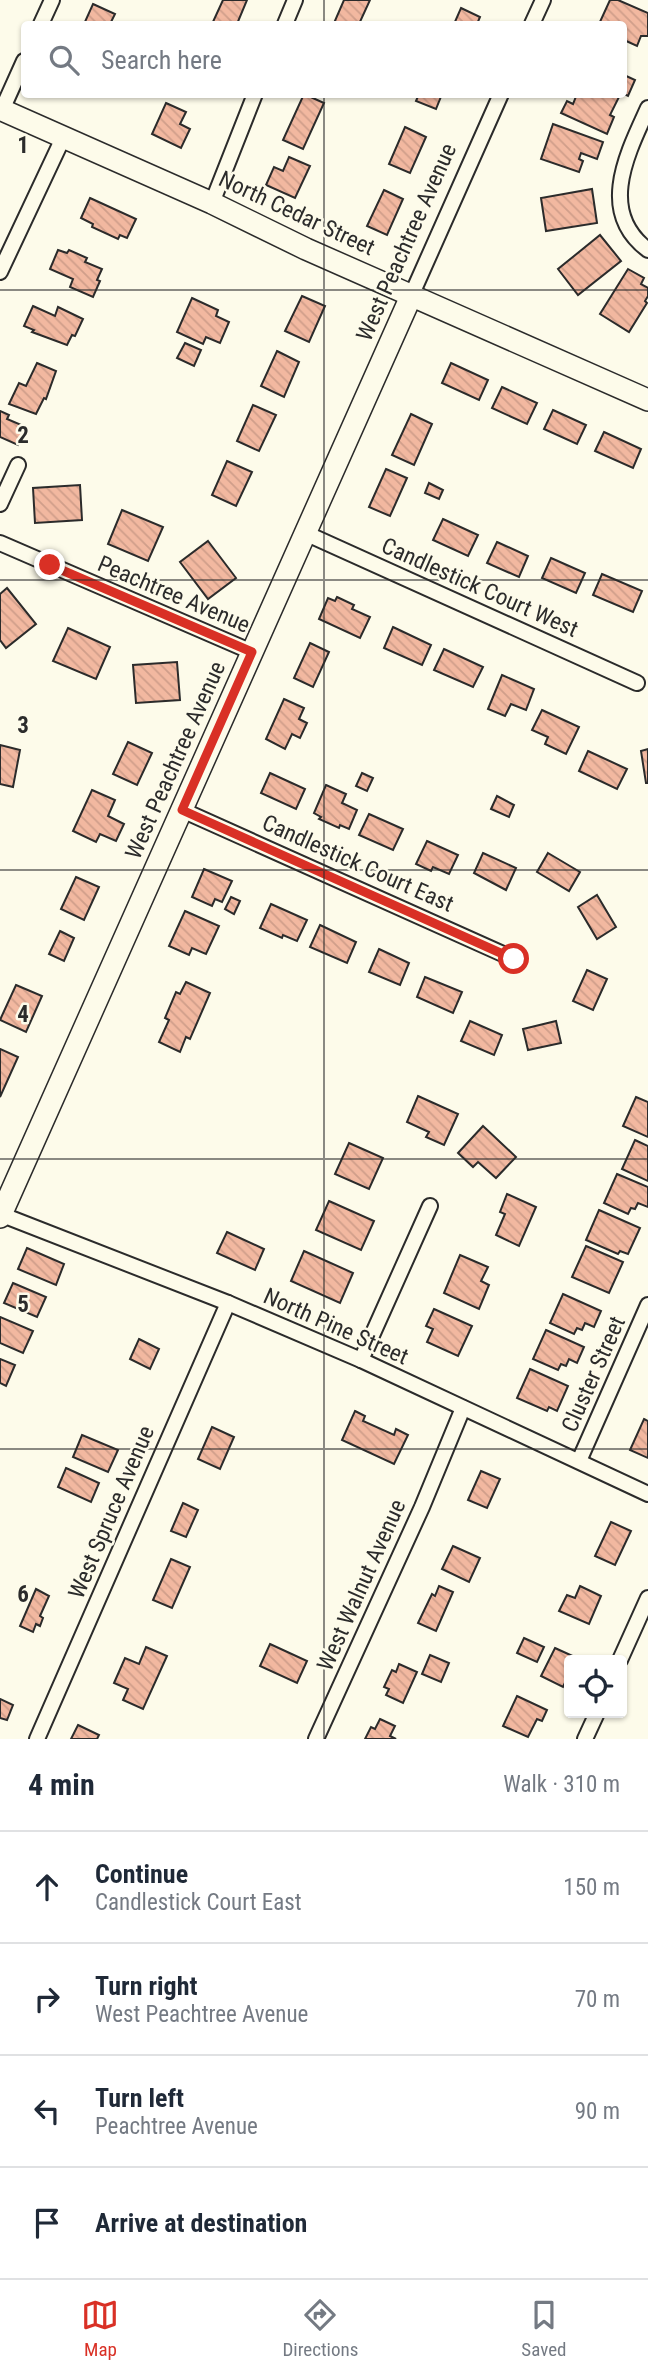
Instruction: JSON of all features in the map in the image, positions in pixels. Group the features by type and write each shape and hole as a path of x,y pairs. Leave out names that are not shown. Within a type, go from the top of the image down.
{"street":[{"path":"42,21 52,0"},
{"path":"286,21 296,0"},
{"path":"533,21 543,0"},
{"path":"1,110 21,67"},
{"path":"212,202 253,98"},
{"name":"West Peachtree Avenue","path":"0,1215 499,98"},
{"path":"648,108 621,174 620,203 626,227 648,250"},
{"name":"North Cedar Street","path":"1,110 212,202 306,249 648,400"},
{"path":"0,272 63,138"},
{"path":"0,503 18,465"},
{"name":"Candlestick Court West","path":"305,533 637,683"},
{"name":"Peachtree Avenue","path":"0,543 252,652"},
{"name":"Candlestick Court East","path":"182,810 514,959"},
{"path":"361,1360 430,1206"},
{"name":"North Pine Street","path":"0,1215 228,1303 361,1360 648,1494"},
{"name":"West Spruce Avenue","path":"37,1739 228,1303"},
{"name":"Cluster Street","path":"579,1461 648,1305"},
{"name":"West Walnut Avenue","path":"316,1739 463,1408"},
{"path":"622,1655 648,1598"},
{"path":"585,1739 595,1718"}],"building":[{"path":"223,0 247,0 238,21 213,21"},
{"path":"344,0 370,0 360,21 335,21"},
{"path":"610,0 618,0 648,13 648,36 641,36 637,46 627,41 627,21 600,21"},
{"path":"93,4 115,14 112,21 85,21"},
{"path":"461,8 480,17 478,21 455,21"},
{"path":"627,76 635,80 627,96"},
{"path":"302,98 313,98 324,103 303,149 283,140"},
{"path":"417,98 440,98 436,109 416,101"},
{"path":"575,98 618,98 610,115 614,117 607,134 561,113 567,101 573,104"},
{"path":"166,103 186,112 180,124 190,129 181,148 152,134"},
{"path":"553,124 603,142 597,159 581,153 579,159 583,161 579,172 541,159"},
{"path":"405,127 426,137 410,173 389,164"},
{"path":"289,157 310,166 295,198 266,185 274,167 283,171"},
{"path":"592,189 597,223 546,231 541,198"},
{"path":"384,190 403,199 387,235 367,226"},
{"path":"90,198 136,219 127,238 120,235 118,239 92,227 93,224 81,218"},
{"path":"600,235 621,261 578,295 558,269"},
{"path":"58,250 67,253 69,250 87,258 85,262 102,269 93,297 70,287 73,279 50,269"},
{"path":"628,269 644,278 641,284 648,288 645,301 647,303 629,332 600,314"},
{"path":"302,296 325,306 309,342 285,331"},
{"path":"192,298 218,310 216,316 229,322 220,343 206,337 203,344 177,332"},
{"path":"33,306 55,316 58,307 83,319 67,345 32,332 34,330 24,326"},
{"path":"185,343 201,350 194,366 177,358"},
{"path":"277,351 299,362 284,397 261,386"},
{"path":"37,363 56,371 46,399 44,398 36,414 9,404 19,383 26,386"},
{"path":"451,363 488,380 479,400 442,383"},
{"path":"502,387 537,403 527,424 492,408"},
{"path":"253,405 276,415 259,451 237,441"},
{"path":"553,410 586,425 577,444 544,429"},
{"path":"0,411 9,415 7,419 26,427 18,445 0,437"},
{"path":"411,414 432,424 414,465 392,455"},
{"path":"604,432 641,449 633,468 595,451"},
{"path":"227,461 252,472 236,506 212,495"},
{"path":"386,469 407,478 390,516 369,507"},
{"path":"429,483 443,490 439,499 425,493"},
{"path":"80,485 82,520 35,523 33,488"},
{"path":"122,510 163,527 148,561 108,544"},
{"path":"443,519 478,535 468,556 433,540"},
{"path":"208,541 236,578 208,599 180,562"},
{"path":"497,542 528,556 519,577 487,563"},
{"path":"551,558 585,573 576,593 542,578"},
{"path":"602,574 642,591 633,612 593,595"},
{"path":"7,588 36,624 6,648 0,640 0,594"},
{"path":"337,597 354,605 352,609 370,617 360,638 319,619 328,598 335,601"},
{"path":"393,627 431,645 422,665 384,648"},
{"path":"68,628 110,647 96,679 53,661"},
{"path":"310,643 329,652 313,687 294,678"},
{"path":"444,649 483,667 473,687 434,670"},
{"path":"177,662 180,700 136,703 133,665"},
{"path":"502,675 534,689 526,710 511,704 505,716 488,709"},
{"path":"284,699 304,708 299,719 307,723 300,738 292,734 285,749 266,739"},
{"path":"542,710 579,727 566,754 545,744 548,737 532,730"},
{"path":"128,742 152,753 137,785 113,774"},
{"path":"0,745 20,750 13,787 0,784"},
{"path":"648,749 648,783 646,783 641,751"},
{"path":"588,751 627,769 617,789 579,771"},
{"path":"270,773 305,789 296,809 261,793"},
{"path":"362,773 373,778 367,791 356,786"},
{"path":"326,785 346,794 342,803 357,810 349,829 340,825 339,828 319,819 321,817 314,813"},
{"path":"92,790 115,800 108,816 124,824 116,841 100,834 96,842 73,831"},
{"path":"497,796 514,805 509,817 491,809"},
{"path":"369,814 403,829 393,850 359,835"},
{"path":"427,841 458,855 449,874 433,867 431,871 416,864"},
{"path":"483,853 516,868 506,890 474,873"},
{"path":"548,853 580,872 569,891 537,872"},
{"path":"204,869 232,881 222,902 215,899 212,906 192,897"},
{"path":"76,877 99,887 84,920 61,909"},
{"path":"597,895 616,927 597,939 578,907"},
{"path":"231,897 240,901 234,914 225,909"},
{"path":"271,904 307,920 297,941 283,935 282,938 260,928"},
{"path":"185,911 219,926 206,954 192,948 189,955 169,946"},
{"path":"320,925 356,942 347,963 310,947"},
{"path":"60,931 74,938 64,961 49,954"},
{"path":"379,949 409,963 400,985 369,972"},
{"path":"587,970 607,979 593,1010 573,1001"},
{"path":"425,977 462,992 453,1013 417,997"},
{"path":"186,982 210,993 190,1039 186,1037 180,1052 159,1042 169,1020 165,1018 176,992 180,994"},
{"path":"16,985 42,996 26,1032 0,1020"},
{"path":"470,1021 502,1035 494,1055 461,1041"},
{"path":"556,1021 561,1043 528,1050 523,1029"},
{"path":"0,1049 18,1057 0,1097"},
{"path":"418,1096 458,1114 444,1145 426,1137 429,1132 407,1122"},
{"path":"636,1097 648,1102 648,1137 623,1126"},
{"path":"483,1126 516,1157 496,1178 478,1162 473,1167 458,1153"},
{"path":"635,1140 648,1146 648,1181 622,1169"},
{"path":"349,1143 383,1158 369,1189 335,1174"},
{"path":"617,1174 648,1187 648,1207 638,1203 628,1214 604,1203"},
{"path":"507,1194 536,1207 519,1246 496,1235 505,1214 500,1212"},
{"path":"329,1201 374,1221 361,1250 316,1230"},
{"path":"599,1210 640,1228 628,1254 620,1251 618,1254 586,1240"},
{"path":"227,1232 264,1249 255,1270 217,1253"},
{"path":"586,1246 623,1262 609,1293 572,1277"},
{"path":"27,1248 64,1264 56,1285 18,1269"},
{"path":"304,1251 353,1273 340,1303 291,1281"},
{"path":"460,1255 488,1267 481,1281 489,1285 479,1309 444,1293"},
{"path":"13,1283 46,1297 37,1317 4,1303"},
{"path":"563,1294 601,1311 594,1327 585,1323 582,1330 577,1328 574,1334 550,1323"},
{"path":"434,1309 472,1326 458,1356 427,1342 433,1329 426,1326"},
{"path":"0,1317 33,1331 23,1353 0,1343"},
{"path":"546,1330 584,1347 577,1363 569,1359 566,1366 561,1364 558,1370 533,1359"},
{"path":"139,1339 159,1349 150,1369 130,1359"},
{"path":"0,1359 15,1365 6,1386 0,1383"},
{"path":"530,1369 568,1386 557,1411 549,1407 547,1411 517,1398"},
{"path":"355,1411 365,1416 363,1421 394,1435 396,1429 408,1435 394,1464 342,1440"},
{"path":"644,1419 648,1421 648,1458 630,1450"},
{"path":"212,1427 234,1437 220,1469 198,1459"},
{"path":"82,1435 118,1450 108,1472 73,1457"},
{"path":"66,1468 99,1483 91,1502 58,1487"},
{"path":"481,1471 500,1479 487,1508 468,1500"},
{"path":"183,1503 198,1510 186,1537 171,1531"},
{"path":"611,1522 631,1531 615,1565 595,1556"},
{"path":"453,1546 480,1558 469,1582 442,1569"},
{"path":"171,1559 190,1567 172,1608 153,1600"},
{"path":"439,1586 453,1592 436,1631 418,1623 432,1594 435,1596"},
{"path":"580,1586 601,1596 589,1624 559,1611 567,1595 575,1598"},
{"path":"36,1589 49,1596 40,1616 43,1618 40,1626 36,1624 33,1632 20,1626"},
{"path":"524,1638 544,1647 537,1662 517,1653"},
{"path":"270,1644 307,1661 297,1683 260,1666"},
{"path":"146,1647 167,1656 143,1709 123,1700 128,1689 114,1683 125,1658 139,1664"},
{"path":"555,1648 570,1655 564,1655 563,1687 541,1676"},
{"path":"430,1655 449,1663 441,1682 422,1674"},
{"path":"399,1664 417,1672 403,1703 386,1695 389,1689 384,1687 392,1670 396,1672"},
{"path":"517,1696 547,1710 542,1721 537,1719 528,1737 503,1726"},
{"path":"0,1699 13,1705 7,1720 0,1718"},
{"path":"380,1719 395,1726 390,1736 396,1739 365,1739 371,1727 375,1729"},
{"path":"78,1725 99,1735 97,1739 71,1739"}],"route":[{"path":"50,565 252,652 182,810 514,959"}]}
